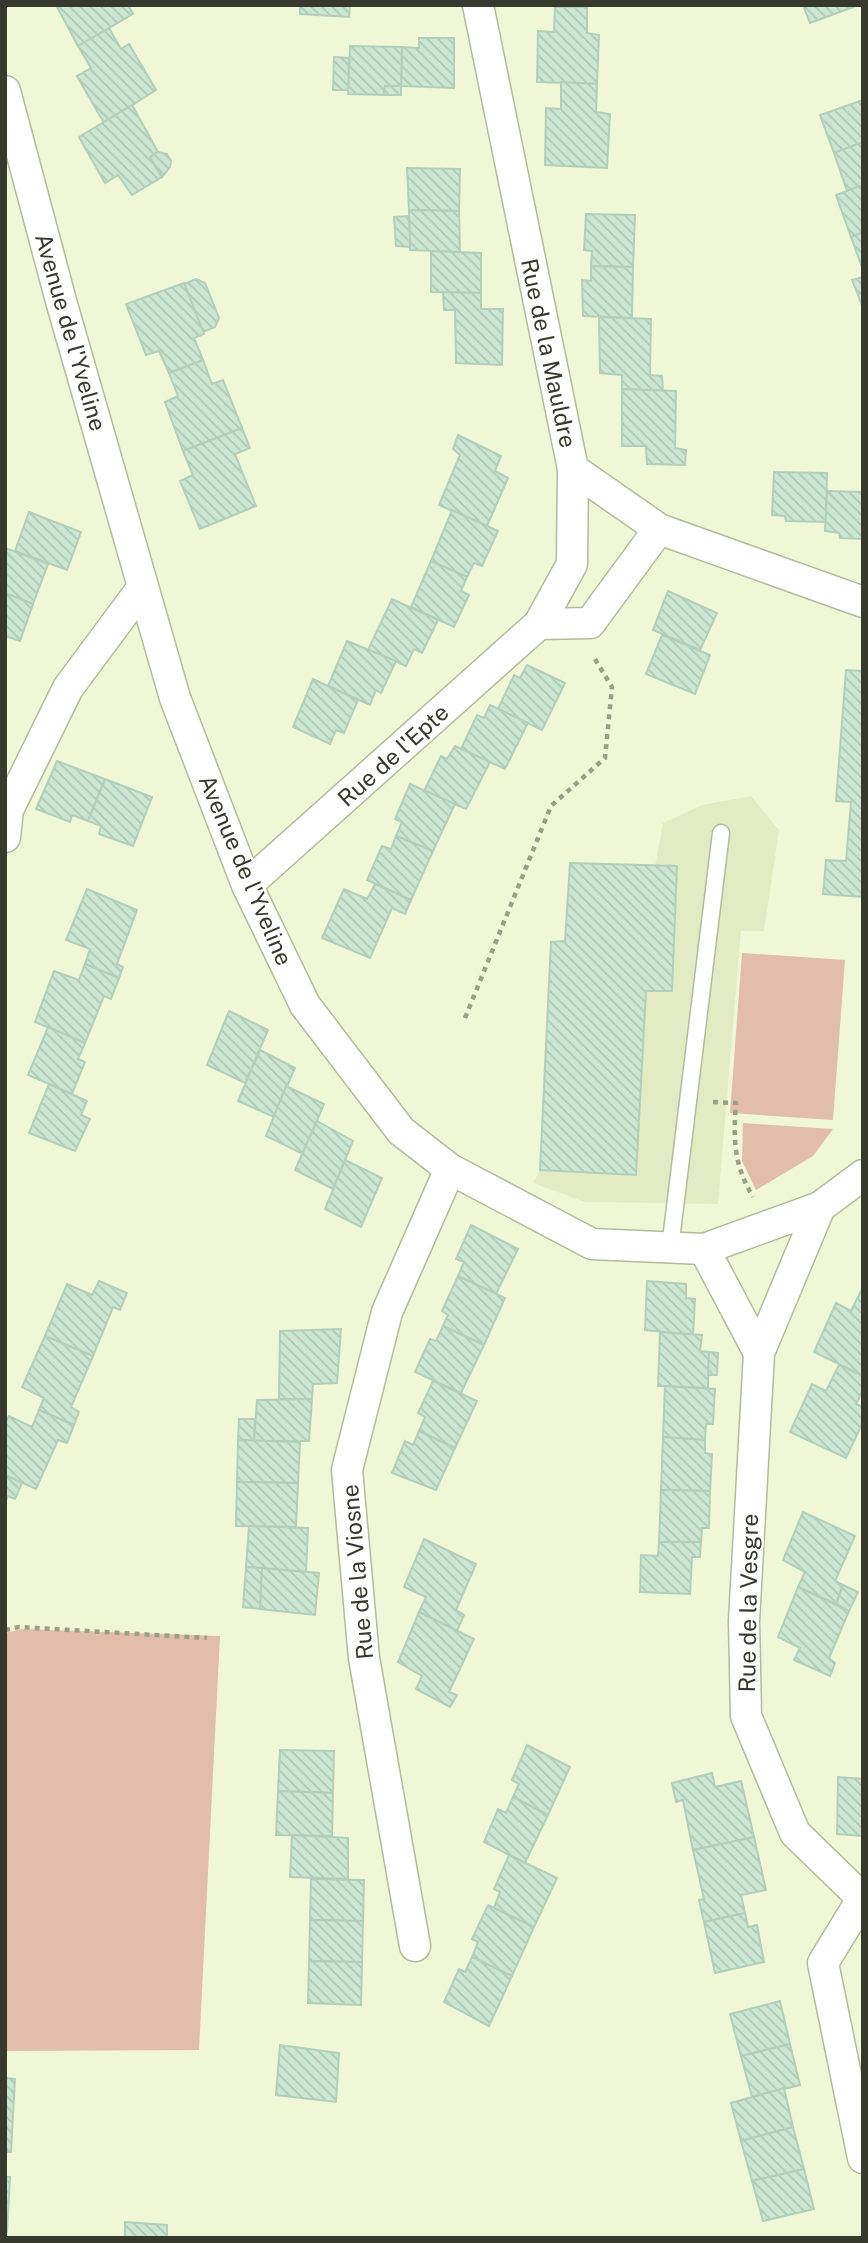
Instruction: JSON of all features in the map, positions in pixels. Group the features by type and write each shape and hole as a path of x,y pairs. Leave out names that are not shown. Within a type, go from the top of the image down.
{"street":[{"name":"Rue de la Mauldre","path":"478,5 573,469 659,529 863,602"},
{"name":"Avenue de l'Yveline","path":"5,91 61,301 175,698 247,885 305,1005 401,1131 450,1169 592,1244 704,1249 820,1207 863,1175"},
{"name":"Rue de l'Epte","path":"247,885 539,624 572,564 573,469"},
{"path":"539,624 590,623 659,529"},
{"path":"6,819 68,688 143,587"},
{"name":"Rue de la Viosne","path":"415,1947 364,1658 347,1470 387,1312 450,1169"},
{"name":"Rue de la Vesgre","path":"820,1207 760,1353 744,1621 746,1716 795,1833 863,1899 823,1963 863,2158"},
{"path":"704,1249 760,1353"}],"lane":[{"path":"670,1248 721,834"}],"path":[{"path":"465,1018 551,806 605,758 612,687 575,624"},
{"path":"718,1102 736,1103 734,1131 737,1164 769,1225"},
{"path":"5,1630 19,1627 207,1638"}],"shaded area":[{"path":"751,796 779,830 764,931 741,931 718,1204 585,1202 533,1183 540,1170 551,942 565,941 570,863 655,866 663,823 702,805"},
{"path":"742,953 845,960 833,1120 730,1113"},
{"path":"743,1123 833,1129 813,1156 756,1190 742,1161"},
{"path":"22,1629 220,1636 199,2050 5,2051 5,1633"}],"building":[{"path":"56,5 128,5 133,14 78,46"},
{"path":"300,5 350,5 349,17 300,14"},
{"path":"803,5 859,5 810,23"},
{"path":"555,7 587,7 587,33 599,35 597,84 537,82 538,31 554,32"},
{"path":"109,28 121,49 129,44 156,90 104,123 77,76 91,68 78,46"},
{"path":"419,38 454,38 454,88 401,86 402,47 419,48"},
{"path":"350,46 402,47 401,86 385,86 384,95 348,94"},
{"path":"334,57 349,58 348,90 333,90"},
{"path":"561,82 597,84 596,112 610,114 607,168 545,165 546,108 561,109"},
{"path":"385,86 401,86 401,95 384,95"},
{"path":"863,100 863,142 834,153 820,115"},
{"path":"132,105 158,152 150,157 162,177 132,195 118,175 105,183 79,137"},
{"path":"863,142 863,185 847,191 834,153"},
{"path":"158,152 167,154 171,161 162,177 150,157"},
{"path":"407,168 460,169 459,211 409,210"},
{"path":"863,185 863,232 851,237 836,195"},
{"path":"409,210 459,211 460,252 410,250"},
{"path":"586,214 635,215 633,267 591,266 592,251 584,250"},
{"path":"409,216 410,247 396,246 394,217"},
{"path":"863,232 863,270 851,237"},
{"path":"431,251 481,253 481,293 431,292"},
{"path":"591,266 633,267 632,318 583,316 582,280 591,281"},
{"path":"863,277 863,308 852,280"},
{"path":"196,279 205,283 219,318 215,327 203,332 184,284"},
{"path":"184,283 204,334 194,338 203,360 169,373 159,351 146,355 126,304"},
{"path":"443,292 481,293 481,309 503,309 502,365 456,363 455,310 444,310"},
{"path":"599,317 651,319 650,375 662,376 663,391 622,389 622,375 600,373"},
{"path":"203,360 212,384 223,380 242,428 183,451 165,402 178,396 169,373"},
{"path":"622,389 676,391 675,448 686,450 685,465 647,464 646,446 622,446"},
{"path":"242,428 250,448 235,454 256,506 200,529 180,481 193,475 183,451"},
{"path":"458,435 501,456 495,471 508,478 487,526 439,505 460,455 453,449"},
{"path":"774,472 827,473 826,522 786,521 785,516 772,515"},
{"path":"827,491 863,492 863,539 840,538 839,533 825,531"},
{"path":"452,510 498,531 482,566 474,563 467,577 431,561"},
{"path":"29,512 81,532 67,570 15,551"},
{"path":"5,548 48,564 33,604 5,593"},
{"path":"431,561 467,577 461,591 469,595 454,627 411,607"},
{"path":"668,591 717,613 700,650 653,630"},
{"path":"5,593 33,604 20,641 5,636"},
{"path":"392,599 438,620 422,653 414,649 406,666 368,650"},
{"path":"662,635 710,655 695,694 646,674"},
{"path":"347,641 396,661 381,693 376,690 370,705 328,686"},
{"path":"527,665 565,683 542,730 498,709 514,675 520,678"},
{"path":"846,670 863,671 863,897 823,894 826,860 846,861 851,802 836,801"},
{"path":"313,679 358,700 344,733 336,730 330,744 293,727"},
{"path":"490,705 528,723 505,769 461,749 477,715 484,718"},
{"path":"455,746 490,762 466,809 424,791 441,756 447,759"},
{"path":"57,761 105,779 88,821 72,815 70,822 36,809"},
{"path":"105,779 152,797 133,846 99,834 101,826 88,821"},
{"path":"410,784 455,804 433,851 396,836 402,822 395,819"},
{"path":"396,836 433,851 411,900 367,880 382,846 391,849"},
{"path":"570,863 677,866 672,991 646,991 636,1175 540,1170 551,942 565,941"},
{"path":"375,884 411,900 405,914 392,908 370,958 322,938 344,889 367,899"},
{"path":"87,889 137,910 117,964 123,967 119,978 85,964 90,949 66,940"},
{"path":"85,964 119,978 111,999 104,996 85,1043 35,1022 54,971 79,980"},
{"path":"229,1011 268,1030 245,1083 207,1065"},
{"path":"48,1027 85,1043 78,1059 85,1062 72,1094 28,1075"},
{"path":"260,1050 295,1068 274,1117 238,1101"},
{"path":"49,1084 87,1101 81,1115 90,1119 75,1151 29,1133"},
{"path":"286,1086 324,1104 303,1154 266,1136"},
{"path":"317,1121 353,1141 333,1189 295,1170"},
{"path":"345,1160 382,1178 361,1227 325,1209"},
{"path":"471,1225 518,1249 496,1294 458,1276 464,1262 456,1259"},
{"path":"458,1276 505,1298 484,1345 443,1326 448,1315 442,1311"},
{"path":"99,1281 127,1293 120,1310 113,1307 93,1356 45,1336 67,1284 92,1295"},
{"path":"647,1281 686,1284 686,1298 695,1299 693,1335 645,1330"},
{"path":"863,1287 863,1376 814,1352 836,1303 851,1311"},
{"path":"443,1326 484,1345 461,1393 415,1372 430,1339 436,1341"},
{"path":"341,1329 337,1383 313,1384 312,1399 279,1399 280,1331"},
{"path":"660,1332 702,1335 700,1351 709,1352 708,1388 658,1386"},
{"path":"45,1336 93,1356 71,1407 79,1412 74,1425 39,1410 44,1398 22,1387"},
{"path":"709,1352 718,1353 717,1375 708,1375"},
{"path":"839,1365 863,1376 863,1390 856,1404 863,1407 863,1422 846,1458 790,1432 812,1384 826,1391"},
{"path":"433,1381 477,1401 455,1448 419,1431 425,1417 418,1413"},
{"path":"665,1386 715,1389 713,1424 706,1424 705,1440 663,1437"},
{"path":"312,1399 309,1441 254,1441 257,1400"},
{"path":"39,1410 74,1425 67,1443 58,1440 36,1489 5,1475 5,1423 9,1416 32,1427"},
{"path":"239,1419 255,1419 254,1441 238,1440"},
{"path":"419,1431 455,1448 436,1490 392,1473 405,1441 413,1445"},
{"path":"663,1437 705,1440 705,1453 712,1454 710,1491 661,1490"},
{"path":"238,1440 300,1442 298,1483 237,1482"},
{"path":"5,1475 22,1483 15,1499 8,1496 5,1502"},
{"path":"237,1482 298,1483 296,1527 236,1526"},
{"path":"661,1490 710,1491 709,1528 702,1528 701,1542 659,1542"},
{"path":"803,1512 855,1536 835,1581 843,1585 836,1604 798,1587 805,1572 783,1560"},
{"path":"249,1526 308,1528 306,1572 246,1567"},
{"path":"424,1539 476,1564 456,1610 464,1615 457,1631 419,1612 426,1597 404,1587"},
{"path":"659,1542 701,1542 700,1557 692,1557 690,1594 640,1592 641,1555 658,1556"},
{"path":"246,1567 262,1568 260,1609 243,1607"},
{"path":"262,1568 319,1573 315,1615 260,1609"},
{"path":"843,1585 858,1592 849,1611 836,1604"},
{"path":"798,1587 849,1611 829,1658 835,1663 830,1676 794,1660 800,1648 778,1637"},
{"path":"419,1612 474,1639 449,1692 457,1695 450,1707 416,1689 422,1676 398,1662"},
{"path":"527,1745 570,1767 548,1815 513,1797 519,1784 512,1780"},
{"path":"280,1750 334,1751 333,1793 278,1791"},
{"path":"712,1773 715,1787 741,1781 754,1837 693,1850 683,1800 676,1802 672,1783"},
{"path":"838,1777 863,1779 863,1836 837,1834"},
{"path":"278,1791 333,1793 332,1836 276,1835"},
{"path":"513,1797 548,1815 525,1863 484,1842 498,1809 506,1813"},
{"path":"292,1835 348,1838 348,1879 290,1877"},
{"path":"754,1837 766,1890 741,1895 745,1913 704,1922 699,1900 704,1899 693,1850"},
{"path":"509,1855 557,1878 534,1927 494,1908 500,1892 494,1889"},
{"path":"311,1879 364,1880 363,1921 310,1920"},
{"path":"488,1905 534,1927 512,1976 472,1957 478,1942 472,1939"},
{"path":"745,1913 748,1927 757,1925 764,1962 715,1973 704,1922"},
{"path":"310,1920 363,1921 362,1962 309,1961"},
{"path":"472,1957 512,1976 489,2026 444,2002 459,1969 465,1972"},
{"path":"309,1961 362,1962 361,2005 308,2003"},
{"path":"780,2001 790,2044 741,2056 730,2014"},
{"path":"790,2044 800,2085 752,2097 741,2056"},
{"path":"280,2045 339,2053 336,2102 276,2095"},
{"path":"5,2078 15,2079 11,2152 5,2152"},
{"path":"784,2088 793,2127 741,2141 731,2103"},
{"path":"793,2127 804,2169 752,2181 741,2141"},
{"path":"804,2169 814,2209 763,2221 752,2181"},
{"path":"5,2177 10,2177 7,2232 5,2232"},
{"path":"125,2222 167,2225 167,2238 125,2238"}]}
